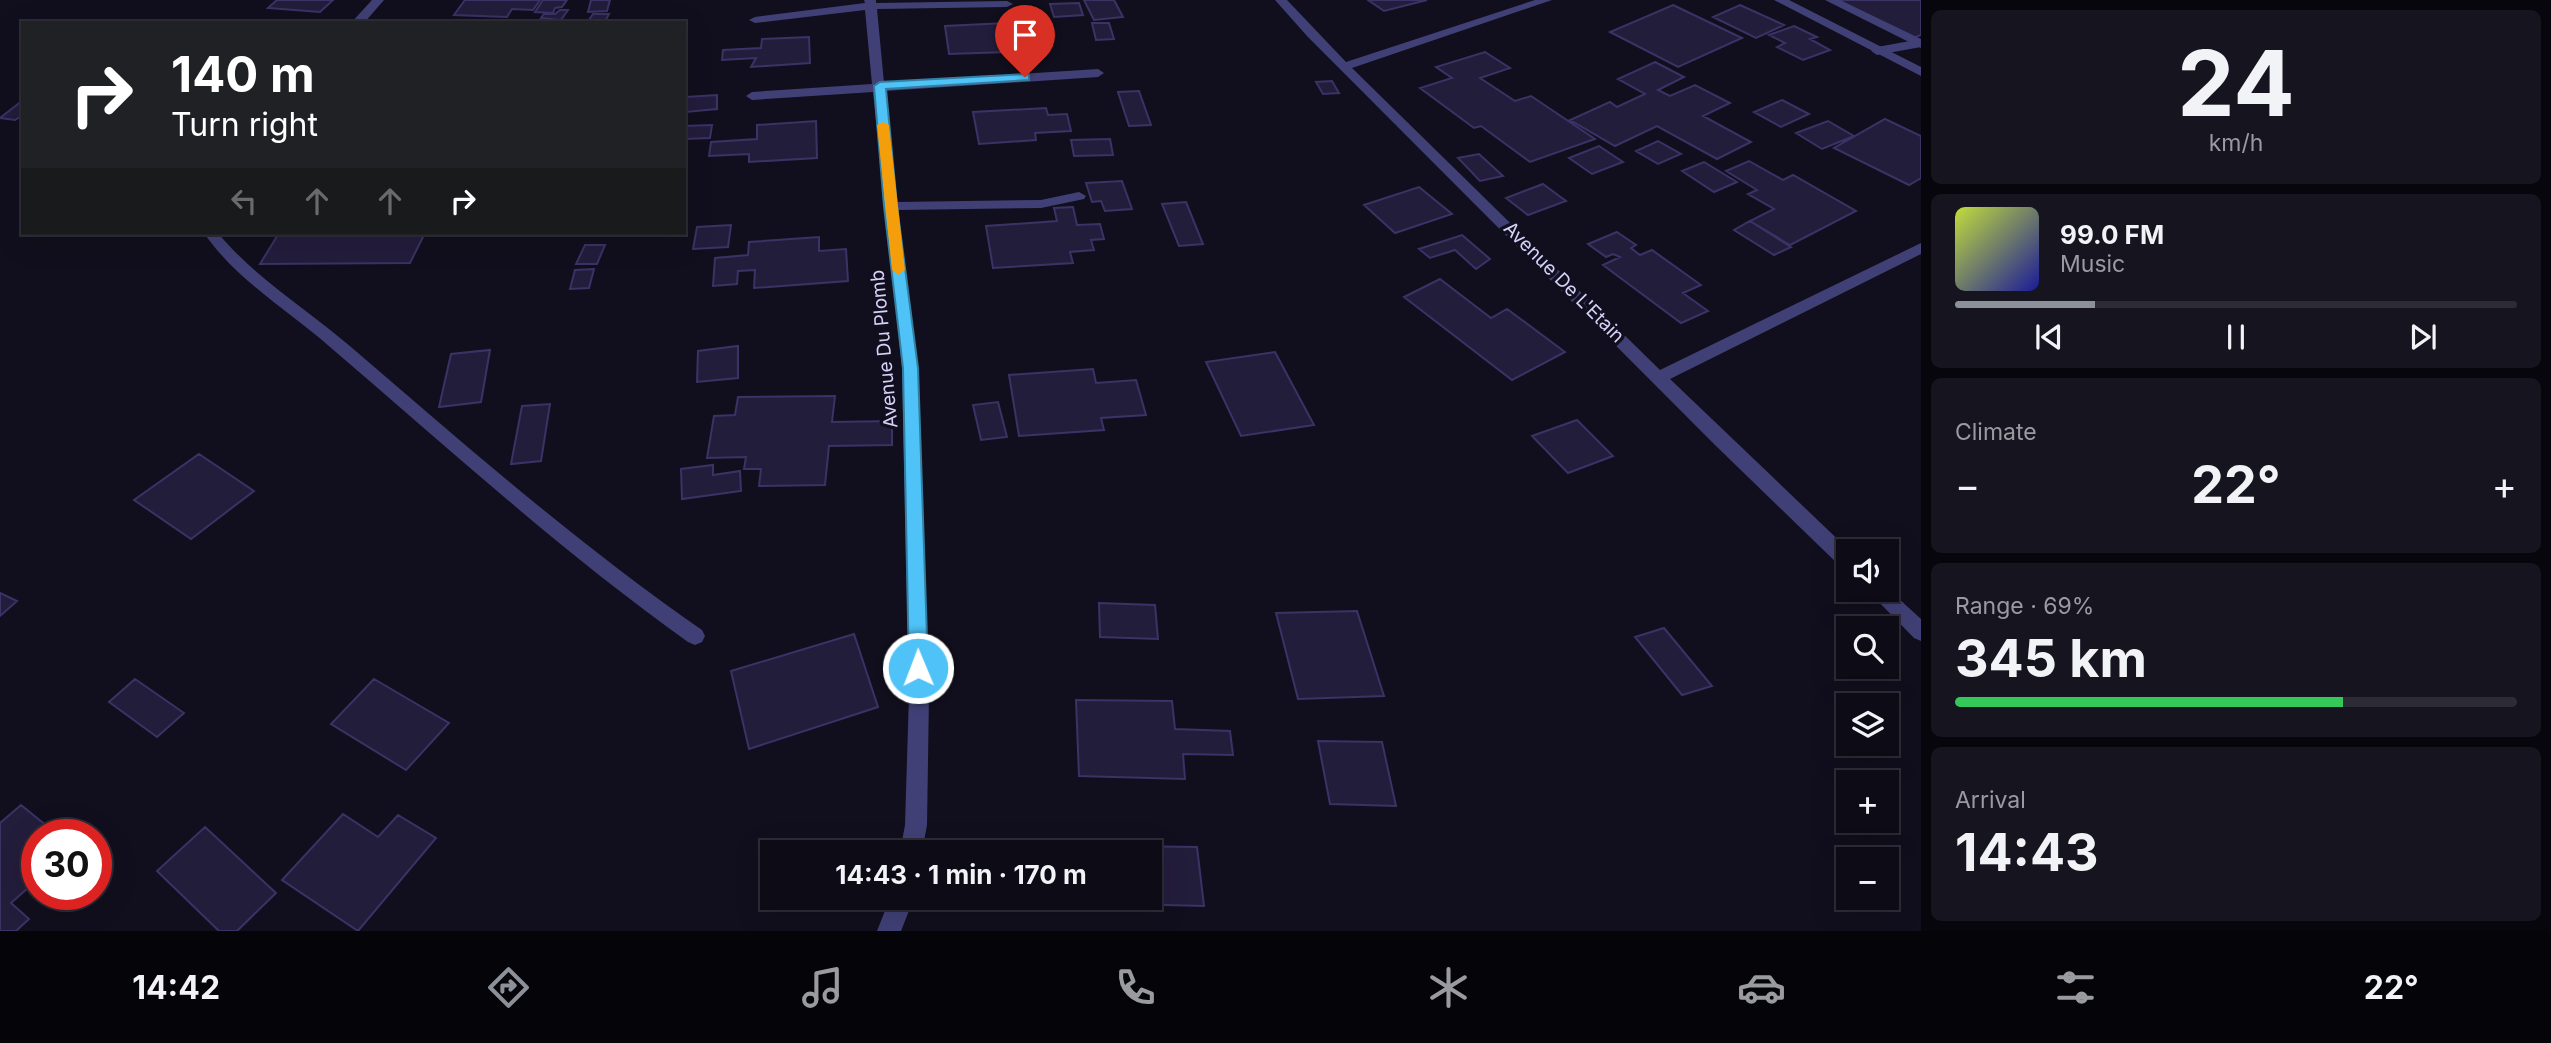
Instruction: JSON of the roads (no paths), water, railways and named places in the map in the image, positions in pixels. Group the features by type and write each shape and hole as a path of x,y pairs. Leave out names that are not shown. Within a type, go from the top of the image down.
{"street":[{"path":"359,21 378,0"},
{"name":"Avenue De L'Etain","path":"1281,0 1311,34 1661,377 1721,440 1836,550"},
{"path":"1345,65 1546,0"},
{"path":"1780,0 1921,72"},
{"path":"1831,0 1921,44"},
{"path":"755,20 870,3 1007,4"},
{"name":"Avenue Du Plomb","path":"870,3 890,206 910,368 919,695 916,825 913,840"},
{"path":"1877,51 1921,44"},
{"path":"752,96 1098,73"},
{"path":"890,206 1041,204 1079,196"},
{"path":"212,235 223,250 299,311 633,594 695,636"},
{"path":"1661,377 1921,248"},
{"path":"1890,602 1921,632"},
{"path":"889,931 897,910"}]}
